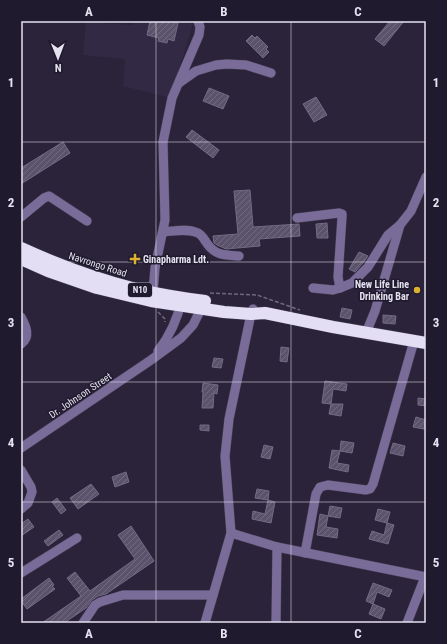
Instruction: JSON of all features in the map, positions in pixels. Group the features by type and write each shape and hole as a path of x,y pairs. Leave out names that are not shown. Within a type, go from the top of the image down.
{"highway":[{"name":"Navrongo Road","path":"21,248 78,272 136,289 153,292 181,302"},
{"name":"Navrongo Road","path":"21,259 48,271 97,288 151,301 203,301 256,312"},
{"name":"N10","path":"256,312 426,343"}],"street":[{"path":"153,292 155,268 165,220 163,142 172,98 199,35 200,27 198,21"},
{"path":"179,83 196,71 216,65 246,65 271,73"},
{"path":"313,288 334,290 340,288 352,283 368,268 388,235 400,225 411,211 426,176"},
{"path":"21,217 44,198 49,196 87,221"},
{"path":"297,218 339,213 342,214 338,277 340,288"},
{"path":"366,333 375,310 400,225"},
{"path":"163,232 186,231 198,233 202,236 210,248 221,255 239,256"},
{"name":"Dr. Johnson Street","path":"21,448 181,338 193,325 199,314 203,301"},
{"name":"Dr. Johnson Street","path":"151,360 166,340 181,302"},
{"path":"204,623 231,533 225,456 229,419 256,312"},
{"path":"21,317 26,326 27,335 21,344"},
{"path":"305,553 316,494 320,487 328,485 366,490 370,489 373,484 414,341"},
{"path":"21,470 31,487 32,492 28,503 21,509"},
{"path":"231,533 277,547 426,577 407,623"},
{"path":"21,573 77,538"},
{"path":"276,623 277,547"},
{"path":"83,623 95,605 123,595 213,595"}],"path":[{"path":"203,301 257,295 303,311"},
{"path":"157,311 165,319 166,324"}],"shaded area":[{"path":"134,21 194,21 170,98 123,86 125,59 83,55 86,22 133,25"}],"building":[{"path":"150,21 168,21 178,23 174,41 168,39 167,43 158,41 159,38 147,35"},
{"path":"390,21 404,21 384,46 375,39"},
{"path":"252,35 255,38 257,36 268,47 266,49 269,52 263,58 246,41"},
{"path":"209,88 229,96 223,109 203,101"},
{"path":"316,97 327,115 314,122 303,104"},
{"path":"192,130 219,150 213,158 186,137"},
{"path":"63,142 70,153 21,184 21,168"},
{"path":"250,190 253,227 299,224 300,236 259,239 260,246 226,249 214,243 213,236 238,234 234,191"},
{"path":"327,223 328,238 317,238 316,224"},
{"path":"359,252 368,256 355,272 349,269"},
{"path":"342,308 352,310 350,319 340,317"},
{"path":"383,315 396,316 395,324 383,323"},
{"path":"281,347 289,348 287,362 280,361"},
{"path":"214,358 223,359 221,368 212,367"},
{"path":"325,381 347,384 346,391 333,389 331,404 322,403"},
{"path":"203,383 218,385 217,394 214,393 213,408 202,408"},
{"path":"418,398 426,399 426,406 418,405"},
{"path":"331,404 343,404 341,416 329,414"},
{"path":"416,417 426,420 424,429 413,427"},
{"path":"200,425 209,425 209,431 200,430"},
{"path":"341,441 354,443 352,453 340,451"},
{"path":"393,443 405,446 403,456 390,453"},
{"path":"264,445 273,447 270,459 261,457"},
{"path":"332,450 340,451 337,463 349,465 348,472 329,468"},
{"path":"126,472 129,482 115,487 112,477"},
{"path":"91,484 99,494 78,509 70,498"},
{"path":"257,489 269,491 268,500 255,498"},
{"path":"57,498 66,510 61,514 52,502"},
{"path":"268,500 275,502 271,523 252,519 253,511 265,514"},
{"path":"330,506 342,508 340,518 328,516"},
{"path":"378,509 390,512 387,523 375,520"},
{"path":"320,514 328,516 326,527 338,529 337,538 317,535"},
{"path":"28,519 34,527 21,536 21,524"},
{"path":"387,523 394,525 388,544 369,539 372,531 384,535"},
{"path":"131,526 154,561 106,594 98,596 92,600 86,608 64,623 42,623 81,596 67,578 75,572 90,591 135,559 118,535"},
{"path":"59,530 63,535 48,546 44,541"},
{"path":"49,578 55,589 27,609 21,599"},
{"path":"373,583 392,590 389,597 377,592 373,604 366,601"},
{"path":"373,604 385,609 381,619 369,614"}],"place":[{"name":"Ginapharma Ldt.","path":"135,259"},
{"name":"New Life Line Drinking Bar","path":"417,290"}]}
